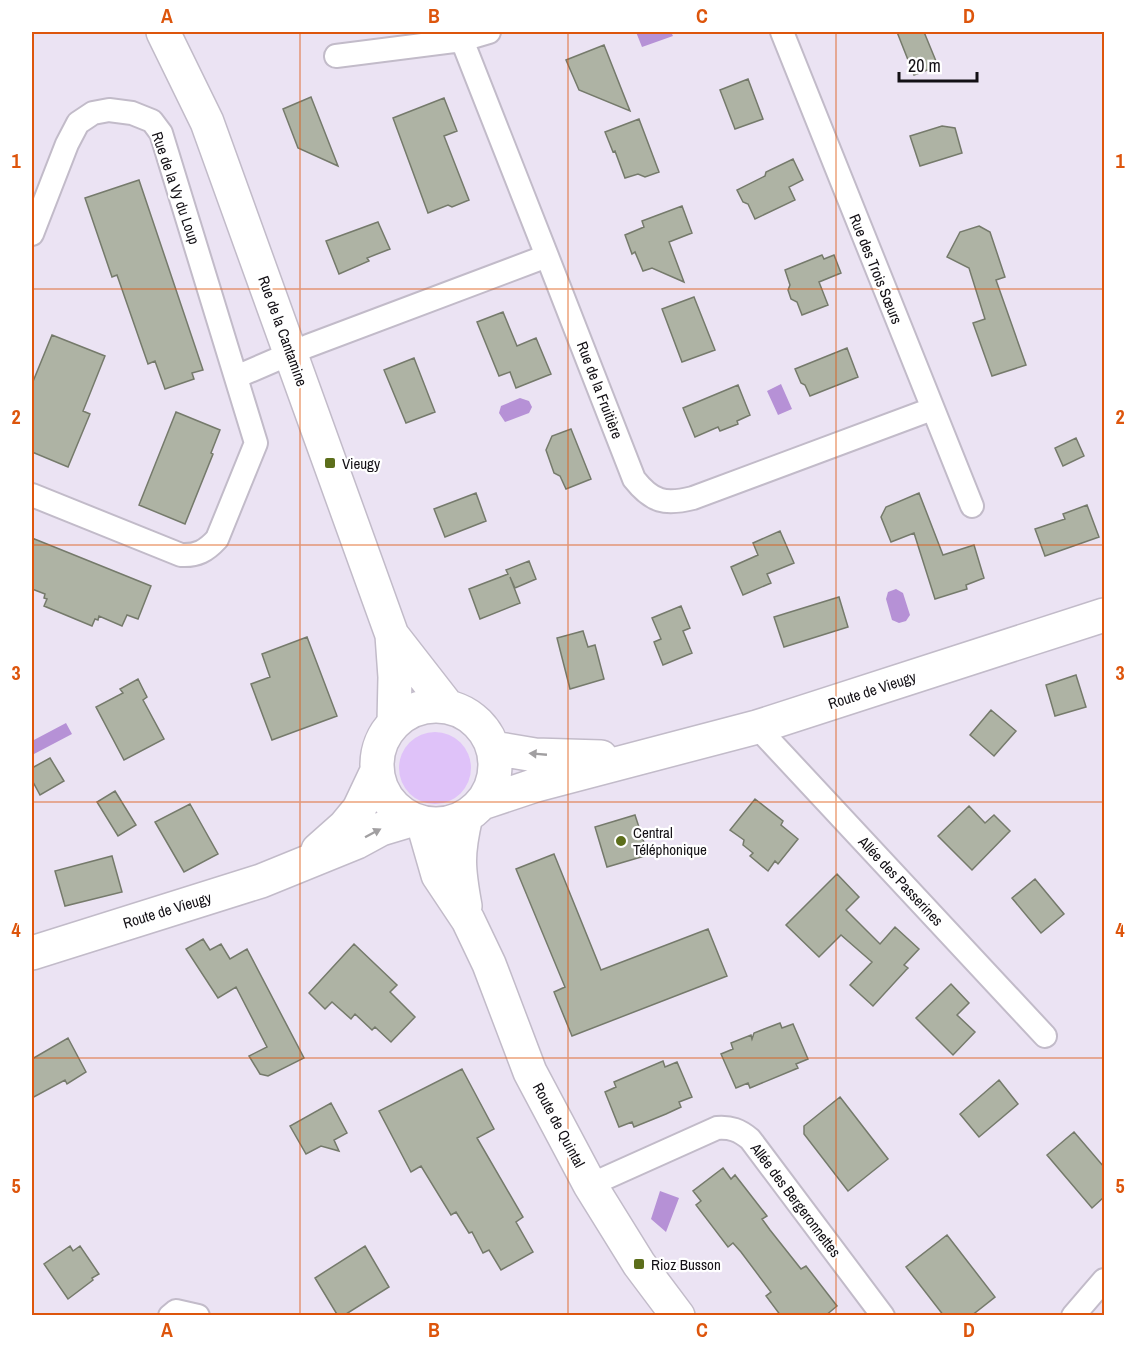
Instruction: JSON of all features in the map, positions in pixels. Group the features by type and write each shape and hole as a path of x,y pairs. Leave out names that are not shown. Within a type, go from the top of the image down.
{"street":[{"name":"Rue de la Cantamine","path":"163,32 207,122 392,635 395,677 394,723"},
{"path":"336,56 462,40 489,32"},
{"name":"Rue des Trois Sœurs","path":"782,32 972,506"},
{"path":"236,377 291,353 547,256 462,40"},
{"name":"Rue de la Vy du Loup","path":"32,234 67,144 78,123 93,113 109,110 132,113 152,121 161,133 256,443 217,539 206,550 192,556 181,555 32,495"},
{"name":"Rue de la Fruitière","path":"547,256 634,479 645,493 660,501 675,502 693,498 932,409"},
{"name":"Route de Vieugy","path":"474,810 536,784 757,727 1104,615"},
{"name":"Rue de la Cantamine","path":"392,635 448,707"},
{"path":"428,706 448,707 463,712 486,734 492,748 495,767 491,786 474,810 450,823 417,822 396,810 383,794 376,773 376,757 381,741 394,723 410,712 428,706"},
{"name":"Allée des Passerines","path":"757,727 1045,1036"},
{"name":"Route de Vieugy","path":"492,748 535,755 638,759"},
{"name":"Route de Vieugy","path":"300,865 345,826 359,809 376,773"},
{"name":"Route de Quintal","path":"468,920 458,869 459,844 474,810"},
{"name":"Route de Vieugy","path":"32,953 261,881 357,842 381,829 417,822"},
{"name":"Route de Quintal","path":"417,822 438,875 468,920 489,964 531,1072 590,1185 639,1264 678,1316"},
{"name":"Allée des Bergeronnettes","path":"590,1185 717,1128 729,1127 740,1131 750,1139 883,1316"},
{"path":"1073,1316 1104,1280"},
{"path":"170,1316 176,1311 198,1316"}],"shaded area":[{"path":"636,32 671,32 673,36 642,47"},
{"path":"781,384 792,409 778,415 767,391"},
{"path":"520,398 529,401 532,407 529,413 505,422 499,413 501,406"},
{"path":"896,589 903,593 910,615 906,621 899,623 892,620 886,599 888,592"},
{"path":"66,723 72,734 34,754 32,741"},
{"path":"435,732 455,738 465,748 471,768 465,788 455,798 435,804 415,798 405,788 399,768 405,748 415,738"},
{"path":"660,1191 679,1198 666,1232 651,1219"}],"building":[{"path":"897,32 924,32 938,66 914,75"},
{"path":"604,45 630,111 579,90 566,60"},
{"path":"748,79 763,119 735,129 720,90"},
{"path":"311,97 338,166 298,148 283,109"},
{"path":"444,98 457,131 444,136 469,200 428,213 393,118"},
{"path":"639,119 659,172 645,177 638,174 625,178 605,132"},
{"path":"942,126 955,128 962,153 920,166 910,136"},
{"path":"793,159 803,180 789,187 795,200 755,219 748,204 743,202 737,190"},
{"path":"139,180 203,370 192,373 194,379 165,389 155,361 148,364 117,275 112,277 85,198"},
{"path":"682,206 692,233 669,242 684,282 652,268 643,271 635,252 632,254 625,235 644,227 642,221"},
{"path":"378,222 390,249 367,258 369,261 339,274 326,241"},
{"path":"979,226 990,232 1005,277 996,280 1026,365 992,376 973,323 985,319 969,268 947,257 960,232"},
{"path":"822,255 824,259 834,255 841,273 819,282 828,305 802,315 797,302 791,299 788,290 790,285 785,270"},
{"path":"694,297 715,350 682,362 662,309"},
{"path":"503,312 517,346 536,338 551,374 516,388 510,372 499,376 477,322"},
{"path":"52,335 105,356 83,411 90,414 68,467 32,452 32,384"},
{"path":"847,348 858,377 810,396 795,369"},
{"path":"414,358 435,412 406,423 384,370"},
{"path":"738,385 750,415 737,421 738,424 720,431 718,427 695,437 683,408"},
{"path":"176,412 220,430 211,453 213,454 185,524 139,505"},
{"path":"571,429 591,479 566,489 560,476 554,473 546,450 552,436"},
{"path":"1076,438 1084,456 1063,466 1055,448"},
{"path":"476,493 486,521 445,537 434,509"},
{"path":"919,493 943,555 974,545 984,578 966,585 967,589 935,599 914,533 891,542 881,517 886,507"},
{"path":"1087,505 1099,537 1045,556 1035,529 1065,519 1063,514"},
{"path":"780,531 794,563 767,574 771,583 743,595 731,567 758,555 753,543"},
{"path":"32,538 151,586 138,619 127,615 122,626 99,616 92,626 44,606 47,599 44,598 45,594 32,589"},
{"path":"529,561 536,579 515,588 510,577 520,603 480,619 469,589 508,574 506,570"},
{"path":"839,597 848,627 784,647 774,617"},
{"path":"681,606 690,628 683,631 692,653 663,665 654,642 661,639 652,618"},
{"path":"583,631 588,647 595,645 604,679 570,689 557,638"},
{"path":"307,637 337,716 272,740 251,684 270,677 262,654"},
{"path":"1076,675 1086,707 1055,716 1046,685"},
{"path":"138,679 147,697 143,700 164,739 124,760 96,707 123,693 120,689"},
{"path":"991,710 1016,731 994,756 970,735"},
{"path":"50,758 64,781 40,795 32,780 32,768"},
{"path":"115,791 136,825 118,836 97,802"},
{"path":"755,799 783,821 781,825 798,839 778,864 775,861 768,871 750,856 753,853 743,845 744,840 730,830"},
{"path":"190,804 218,854 184,872 155,822"},
{"path":"969,806 985,823 994,815 1010,831 972,870 938,836"},
{"name":"Central Téléphonique","path":"635,815 648,855 607,867 595,827"},
{"path":"554,854 601,970 708,929 727,976 572,1036 554,992 565,987 516,869"},
{"path":"112,856 122,892 65,906 55,871"},
{"path":"837,874 859,897 846,910 880,944 895,927 919,949 904,965 908,968 873,1006 850,985 872,962 841,935 819,957 786,925"},
{"path":"1035,879 1064,914 1041,933 1012,898"},
{"path":"203,939 210,950 221,944 230,959 247,949 304,1058 268,1076 260,1074 249,1056 267,1047 236,987 218,998 186,949"},
{"path":"354,944 397,985 390,992 415,1017 391,1042 375,1027 372,1030 355,1014 351,1019 332,1002 325,1009 309,993"},
{"path":"951,984 969,1003 957,1015 975,1032 953,1055 916,1018"},
{"path":"780,1023 782,1028 793,1024 808,1059 796,1064 798,1068 750,1088 748,1083 736,1088 721,1054 733,1049 731,1043 751,1035 752,1039 754,1033"},
{"path":"68,1038 86,1072 67,1084 65,1080 32,1098 32,1059"},
{"path":"663,1061 665,1067 677,1062 692,1097 679,1102 681,1107 666,1114 634,1127 632,1122 619,1127 605,1092 616,1087 614,1082"},
{"path":"462,1069 494,1129 477,1138 523,1217 516,1222 533,1252 501,1270 489,1250 483,1253 472,1232 469,1233 456,1212 451,1215 421,1166 411,1172 379,1111"},
{"path":"999,1080 1018,1104 979,1137 960,1114"},
{"path":"840,1097 888,1159 848,1191 804,1134 804,1126"},
{"path":"331,1103 347,1133 334,1140 339,1151 321,1146 306,1154 290,1126"},
{"path":"1074,1132 1104,1167 1104,1197 1092,1208 1047,1155"},
{"path":"723,1168 731,1179 735,1175 767,1216 762,1219 770,1230 801,1269 806,1266 837,1306 825,1316 781,1316 766,1296 771,1292 741,1252 733,1243 728,1247 696,1205 701,1201 693,1191"},
{"path":"947,1235 995,1297 971,1316 944,1316 906,1267"},
{"path":"70,1246 73,1251 80,1246 99,1274 68,1299 44,1264"},
{"path":"365,1246 389,1287 343,1316 338,1316 315,1278"}],"place":[{"name":"Vieugy","path":"330,463"},
{"name":"Central Téléphonique","path":"621,841"},
{"name":"Rioz Busson","path":"639,1264"}]}
